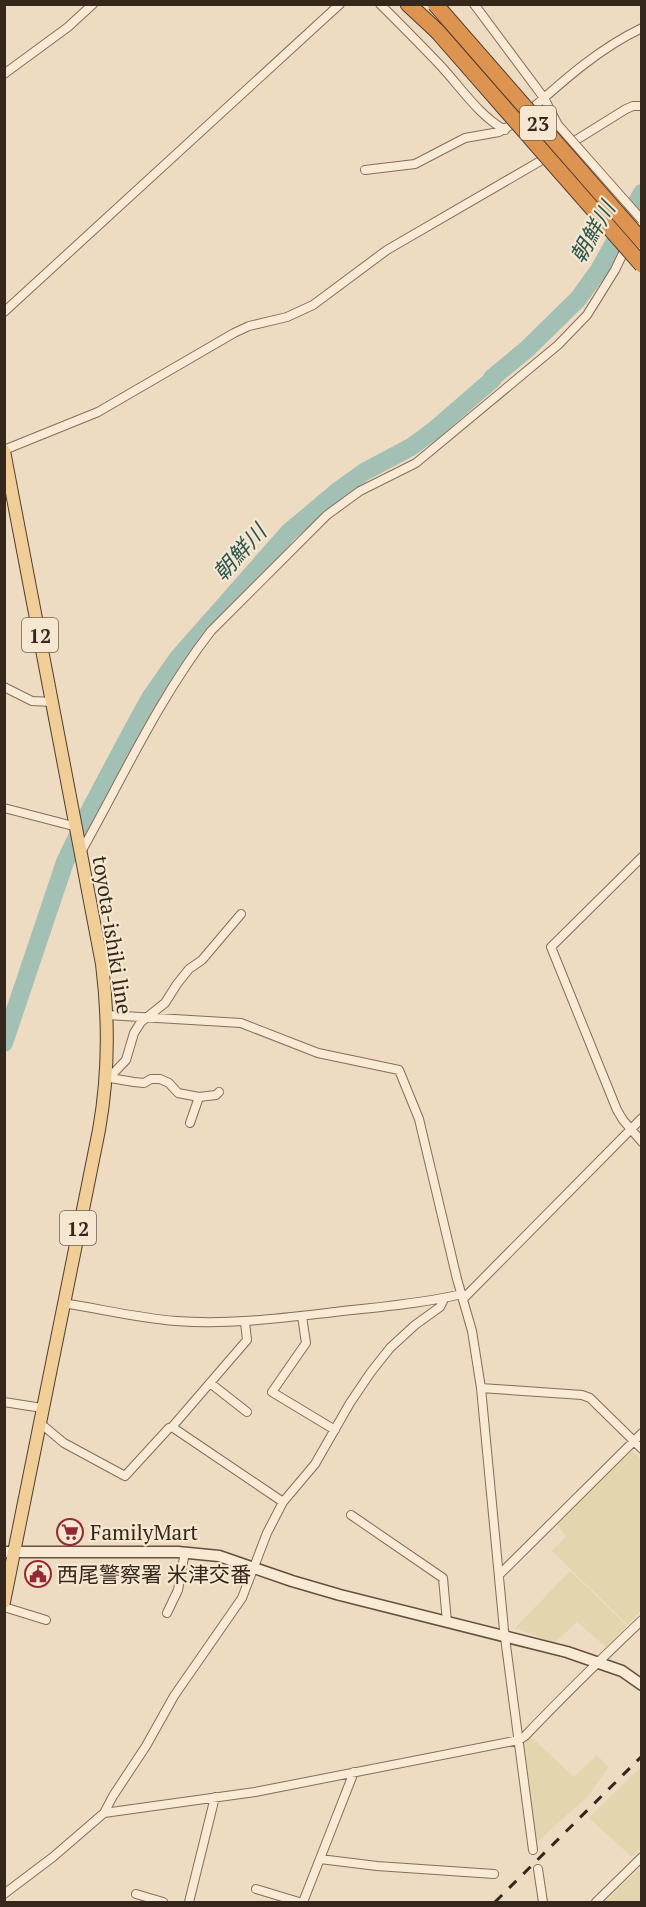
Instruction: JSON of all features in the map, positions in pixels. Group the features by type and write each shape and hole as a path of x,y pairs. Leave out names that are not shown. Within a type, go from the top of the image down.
{"highway":[{"name":"23","path":"408,4 437,31"},
{"name":"23","path":"415,4 642,264"},
{"name":"23","path":"435,4 642,241"},
{"name":"23","path":"444,4 494,72"}],"main road":[{"name":"toyota-ishiki line","path":"4,451 81,850 102,964 108,1015 108,1079 99,1130 40,1423 9,1552 4,1602"}],"street":[{"path":"4,74 68,27 93,4"},
{"path":"4,312 339,4"},
{"path":"380,4 485,115 505,130"},
{"path":"81,850 147,732 196,651 211,632 327,514 360,491 416,463 558,345 587,315 642,220 558,125 544,98 474,4"},
{"path":"365,170 415,164 465,138 505,130 596,55 642,28"},
{"path":"4,451 98,412 234,333 249,326 287,317 313,305 387,250 626,109 642,106"},
{"path":"4,687 32,701 53,702"},
{"path":"4,808 76,823"},
{"path":"642,857 551,947 617,1110 642,1142"},
{"path":"108,1079 126,1060 134,1034 141,1023 165,1003 189,969 202,960 242,914"},
{"path":"108,1015 241,1023 318,1053 399,1070 419,1119 472,1331 481,1388 499,1575 533,1850"},
{"path":"108,1079 144,1083 151,1079 160,1079 169,1083 178,1093 199,1097 216,1095 219,1092"},
{"path":"190,1123 199,1097"},
{"path":"63,1303 173,1321 220,1323 302,1316 462,1296 642,1118"},
{"path":"4,1894 53,1857 104,1813 174,1696 242,1598 267,1533 283,1502 315,1464 350,1403 390,1348 415,1325 440,1307 444,1299"},
{"path":"302,1316 306,1343 272,1392 335,1431"},
{"path":"40,1423 64,1443 125,1476 172,1427 247,1341 245,1322"},
{"path":"210,1383 247,1412"},
{"path":"481,1388 582,1395 590,1398 642,1449"},
{"path":"4,1402 42,1408"},
{"path":"172,1427 283,1502"},
{"path":"499,1575 642,1433"},
{"path":"351,1515 443,1578 447,1622"},
{"path":"9,1552 185,1552 219,1556 314,1587 567,1652 622,1671 642,1684"},
{"path":"167,1613 178,1590 185,1552"},
{"path":"4,1606 46,1620"},
{"path":"104,1813 276,1788 519,1740 642,1620"},
{"path":"256,1888 301,1902 354,1772"},
{"path":"189,1902 215,1797"},
{"path":"596,1902 642,1857"},
{"path":"320,1858 377,1866 494,1874"},
{"path":"538,1869 543,1902"},
{"path":"136,1894 163,1902"}],"shaded area":[{"path":"631,1449 641,1459 641,1611 628,1625 552,1551 566,1536 556,1523"},
{"path":"570,1571 627,1626 606,1647 577,1622 554,1643 515,1628"},
{"path":"531,1737 574,1777 597,1755 609,1767 589,1795 537,1842 523,1745"},
{"path":"641,1767 641,1848 632,1857 589,1818"},
{"path":"638,1870 641,1873 641,1902 604,1902"}],"waterway":[{"name":"朝鮮川","path":"4,1043 65,862 150,698 178,658 289,532 364,472 411,447 433,431 527,349 578,299 599,270 642,193"}],"railway":[{"path":"495,1902 642,1756"}],"place":[{"name":"FamilyMart","path":"70,1532"},
{"name":"西尾警察署 米津交番","path":"38,1574"}]}
